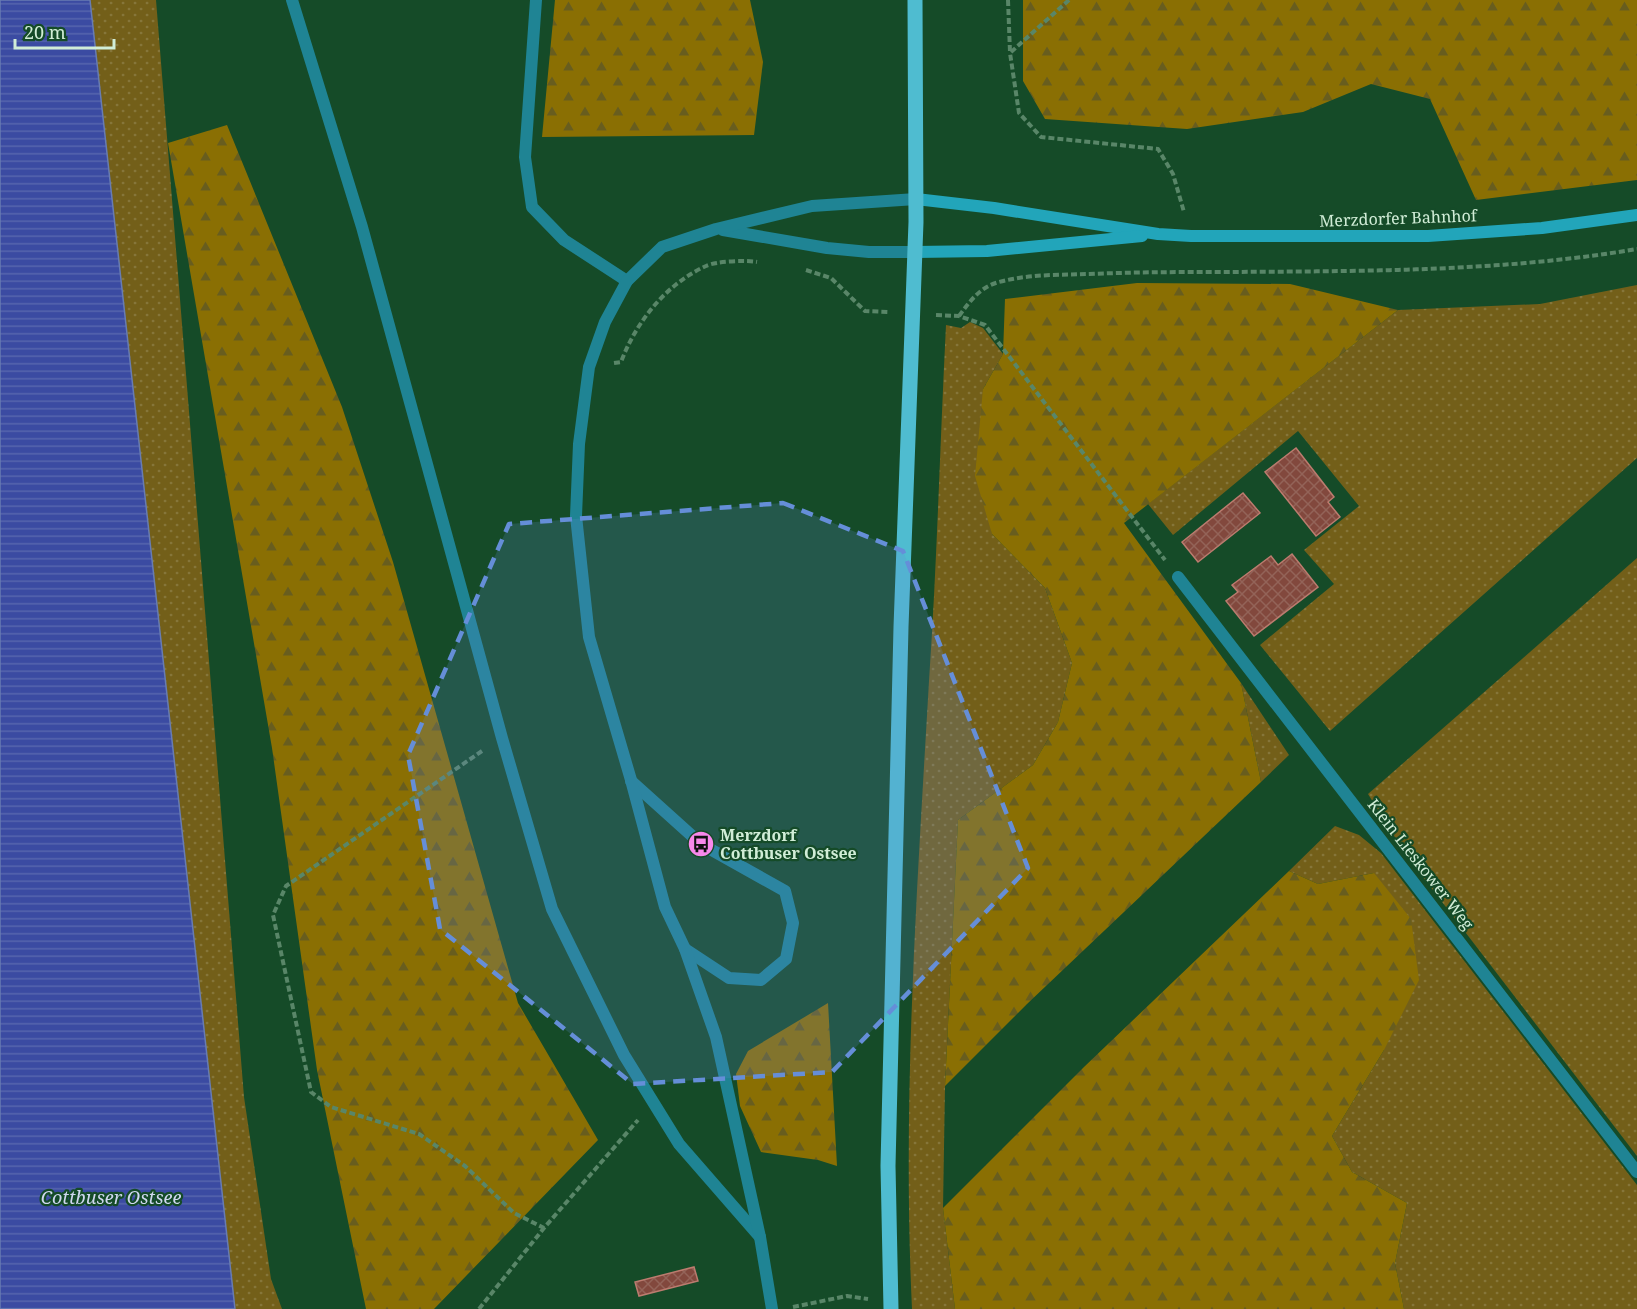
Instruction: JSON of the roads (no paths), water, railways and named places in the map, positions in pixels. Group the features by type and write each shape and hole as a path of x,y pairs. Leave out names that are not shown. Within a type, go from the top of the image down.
{"main road":[{"path":"891,1306 888,1166 901,627 915,252 915,0"}],"street":[{"path":"292,0 362,227 502,738 552,909 624,1055 679,1144 760,1237"},
{"path":"536,0 525,157 532,207 564,240 627,281"},
{"path":"772,1309 760,1237 716,1037 685,949 665,907 631,780 588,637 576,516 579,444 589,367 605,322 627,281 662,248 716,229 812,206 916,200 994,208 1158,234"},
{"name":"Merzdorfer Bahnhof","path":"1158,234 1428,236 1542,228 1637,215"},
{"path":"716,229 826,248 869,252 987,251 1158,234"},
{"name":"Klein Lieskower Weg","path":"1178,577 1637,1172"},
{"path":"631,780 701,844 784,891 793,923 786,959 760,980 729,978 685,949"}],"water":[{"name":"Cottbuser Ostsee","path":"0,0 90,0 235,1309 0,1309"}],"place":[{"name":"Merzdorf Cottbuser Ostsee","path":"701,844"}]}
